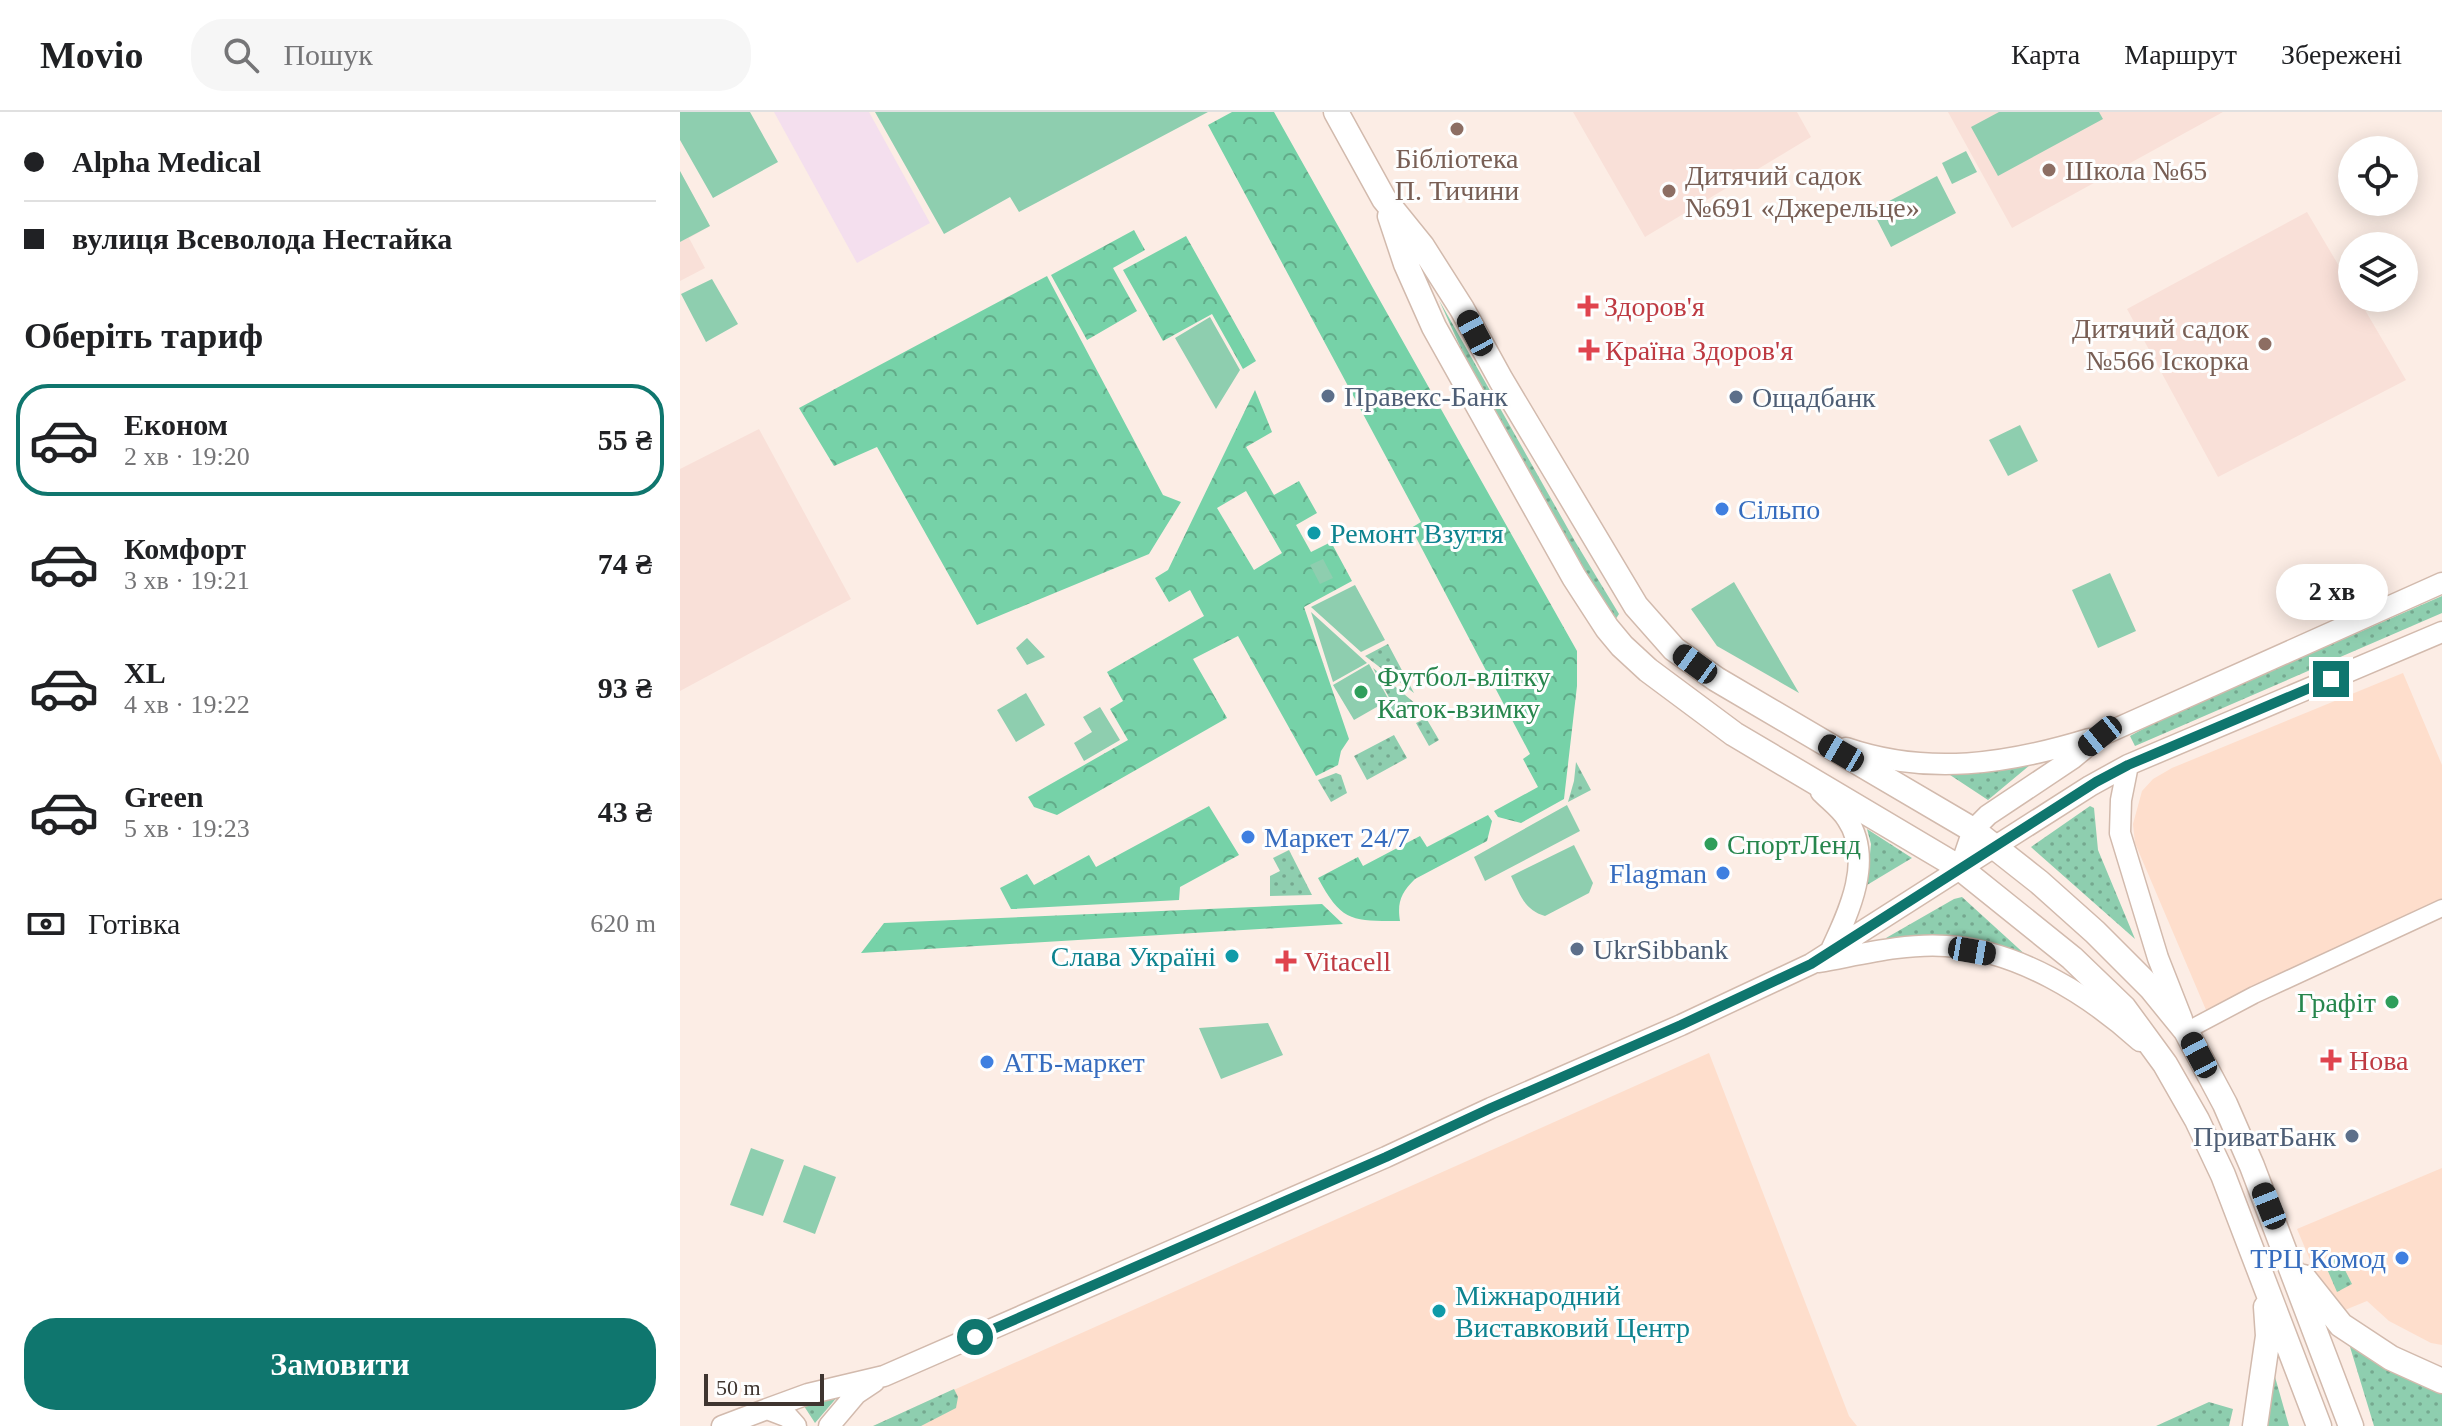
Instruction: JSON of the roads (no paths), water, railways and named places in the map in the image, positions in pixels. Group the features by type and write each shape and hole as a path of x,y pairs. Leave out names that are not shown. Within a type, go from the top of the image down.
{"main road":[{"path":"1336,112 1384,199 1422,246 1462,309 1636,606 1674,649 1716,679 1973,830 2095,932 2151,988 2186,1031 2242,1141 2351,1426"},
{"path":"1384,199 1406,264 1434,327 1574,577 1607,628 1648,670 1734,734 1960,868 2072,958 2124,1008 2165,1064 2197,1120 2223,1175 2319,1426"},
{"path":"2287,1257 2341,1325 2391,1358 2442,1381"},
{"path":"2255,1426 2268,1336 2266,1284"}],"street":[{"path":"1814,737 1873,757 1916,765 1997,761 2052,751 2100,736 2442,583"},
{"path":"829,1426 856,1394 884,1376 1386,1157 1811,964 2128,765 2442,632"},
{"path":"1960,868 1973,830 1988,815 2072,759 2100,736"},
{"path":"2128,765 2121,800 2120,833 2158,958 2186,1031 2242,1001 2442,908"},
{"path":"1813,783 1847,818 1858,841 1857,878 1849,912 1831,951"},
{"path":"1811,964 1888,950 1945,946 1999,956 2041,973 2113,1017 2165,1064"},
{"path":"722,1426 808,1394 884,1376"},
{"path":"767,1409 788,1417 796,1426"}],"place":[{"name":"Бібліотека П. Тичини","path":"1457,129"},
{"name":"Школа №65","path":"2049,170"},
{"name":"Дитячий садок №691 «Джерельце»","path":"1669,191"},
{"name":"Здоров'я","path":"1588,306"},
{"name":"Дитячий садок №566 Іскорка","path":"2265,344"},
{"name":"Країна Здоров'я","path":"1589,350"},
{"name":"Правекс-Банк","path":"1328,396"},
{"name":"Ощадбанк","path":"1736,397"},
{"name":"Сільпо","path":"1722,509"},
{"name":"Ремонт Взуття","path":"1314,533"},
{"name":"Футбол-влітку Каток-взимку","path":"1361,692"},
{"name":"Маркет 24/7","path":"1248,837"},
{"name":"СпортЛенд","path":"1711,844"},
{"name":"Flagman","path":"1723,873"},
{"name":"UkrSibbank","path":"1577,949"},
{"name":"Слава Україні","path":"1232,956"},
{"name":"Vitacell","path":"1286,961"},
{"name":"Графіт","path":"2392,1002"},
{"name":"Нова","path":"2331,1060"},
{"name":"АТБ-маркет","path":"987,1062"},
{"name":"ПриватБанк","path":"2352,1136"},
{"name":"ТРЦ Комод","path":"2402,1258"},
{"name":"Міжнародний Виставковий Центр","path":"1439,1311"}]}
